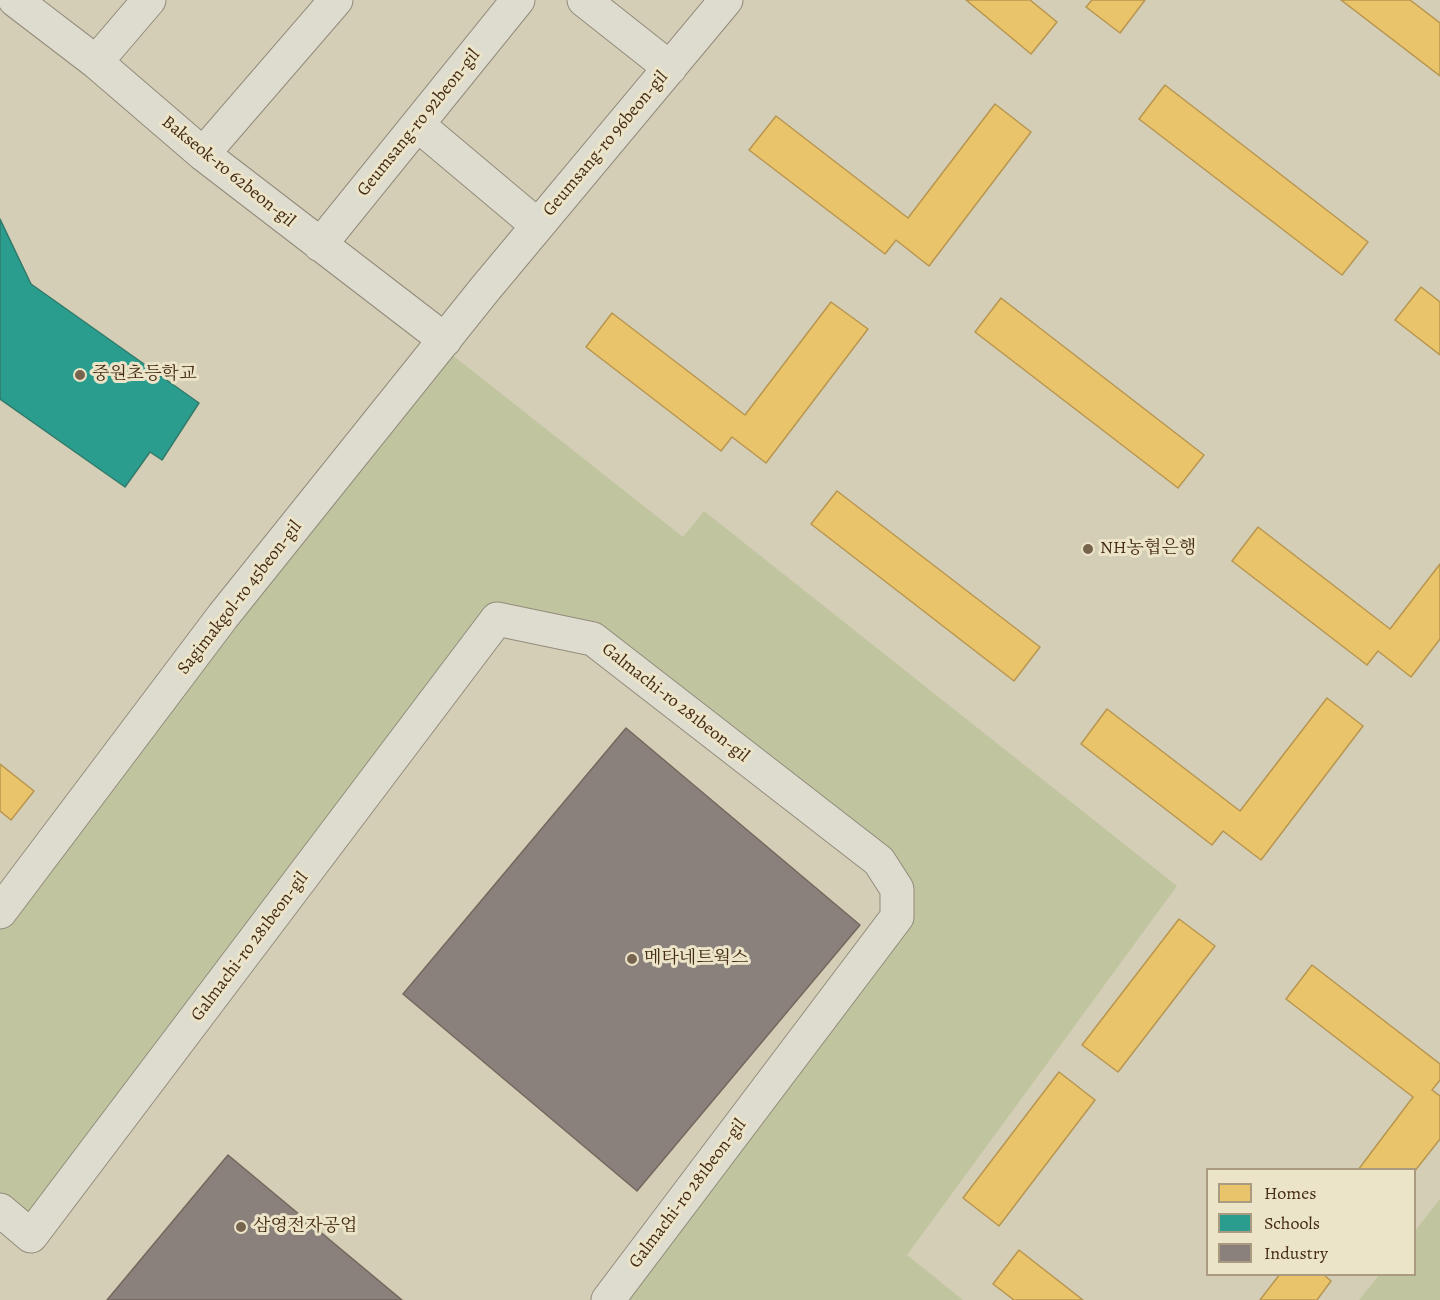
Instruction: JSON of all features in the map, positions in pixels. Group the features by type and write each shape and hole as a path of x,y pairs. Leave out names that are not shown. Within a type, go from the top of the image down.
{"street":[{"name":"Bakseok-ro 62beon-gil","path":"15,0 96,62 203,154 445,340"},
{"path":"96,62 148,0"},
{"path":"203,154 336,0"},
{"name":"Geumsang-ro 92beon-gil","path":"320,245 518,0"},
{"path":"584,0 670,68"},
{"name":"Geumsang-ro 96beon-gil","path":"485,289 726,0"},
{"path":"418,125 537,225"},
{"name":"Sagimakgol-ro 45beon-gil","path":"0,912 224,616 485,289"},
{"name":"Galmachi-ro 281beon-gil","path":"0,1210 31,1236 497,619 593,639 879,861 897,889 897,917 608,1300"}],"green space":[{"path":"451,354 683,537 704,511 1177,886 907,1255 963,1300 608,1300 897,889 593,639 497,620 31,1236 0,1210 0,904"},
{"path":"1440,1199 1440,1300 1359,1300 1378,1276 1416,1276 1416,1230"}],"building: Homes":[{"path":"966,0 1030,0 1057,22 1031,54"},
{"path":"1092,0 1145,0 1120,33 1086,7"},
{"path":"1341,0 1410,0 1440,23 1440,76"},
{"path":"1165,85 1368,242 1342,275 1139,119"},
{"path":"995,104 1031,132 929,266 896,240 885,254 749,150 776,116 908,218"},
{"path":"1421,287 1440,302 1440,355 1395,320"},
{"path":"1001,298 1204,455 1178,488 975,332"},
{"path":"831,302 868,329 766,463 732,437 721,451 586,347 612,313 745,415"},
{"path":"837,491 1040,647 1014,681 811,524"},
{"path":"1258,527 1390,629 1440,564 1440,639 1411,677 1378,651 1367,665 1232,561"},
{"path":"1327,698 1363,726 1261,860 1223,831 1212,845 1081,744 1107,709 1240,811"},
{"path":"0,764 34,791 11,820 0,811"},
{"path":"1179,919 1215,946 1118,1072 1082,1045"},
{"path":"1312,965 1440,1064 1440,1080 1432,1090 1440,1096 1440,1139 1416,1169 1360,1168 1413,1097 1286,999"},
{"path":"1059,1072 1095,1100 999,1226 963,1198"},
{"path":"1019,1250 1083,1300 1014,1300 993,1284"},
{"path":"1278,1276 1325,1276 1331,1281 1317,1300 1260,1300"}],"building: Schools":[{"name":"중원초등학교","path":"0,219 31,284 199,403 162,460 150,452 125,487 0,399"}],"building: Industry":[{"name":"메타네트웍스","path":"626,728 860,925 637,1191 403,994"},
{"name":"삼영전자공업","path":"228,1155 402,1300 107,1300"}],"place":[{"name":"중원초등학교","path":"80,375"},
{"name":"NH농협은행","path":"1088,549"},
{"name":"메타네트웍스","path":"632,959"},
{"name":"삼영전자공업","path":"241,1227"}]}
